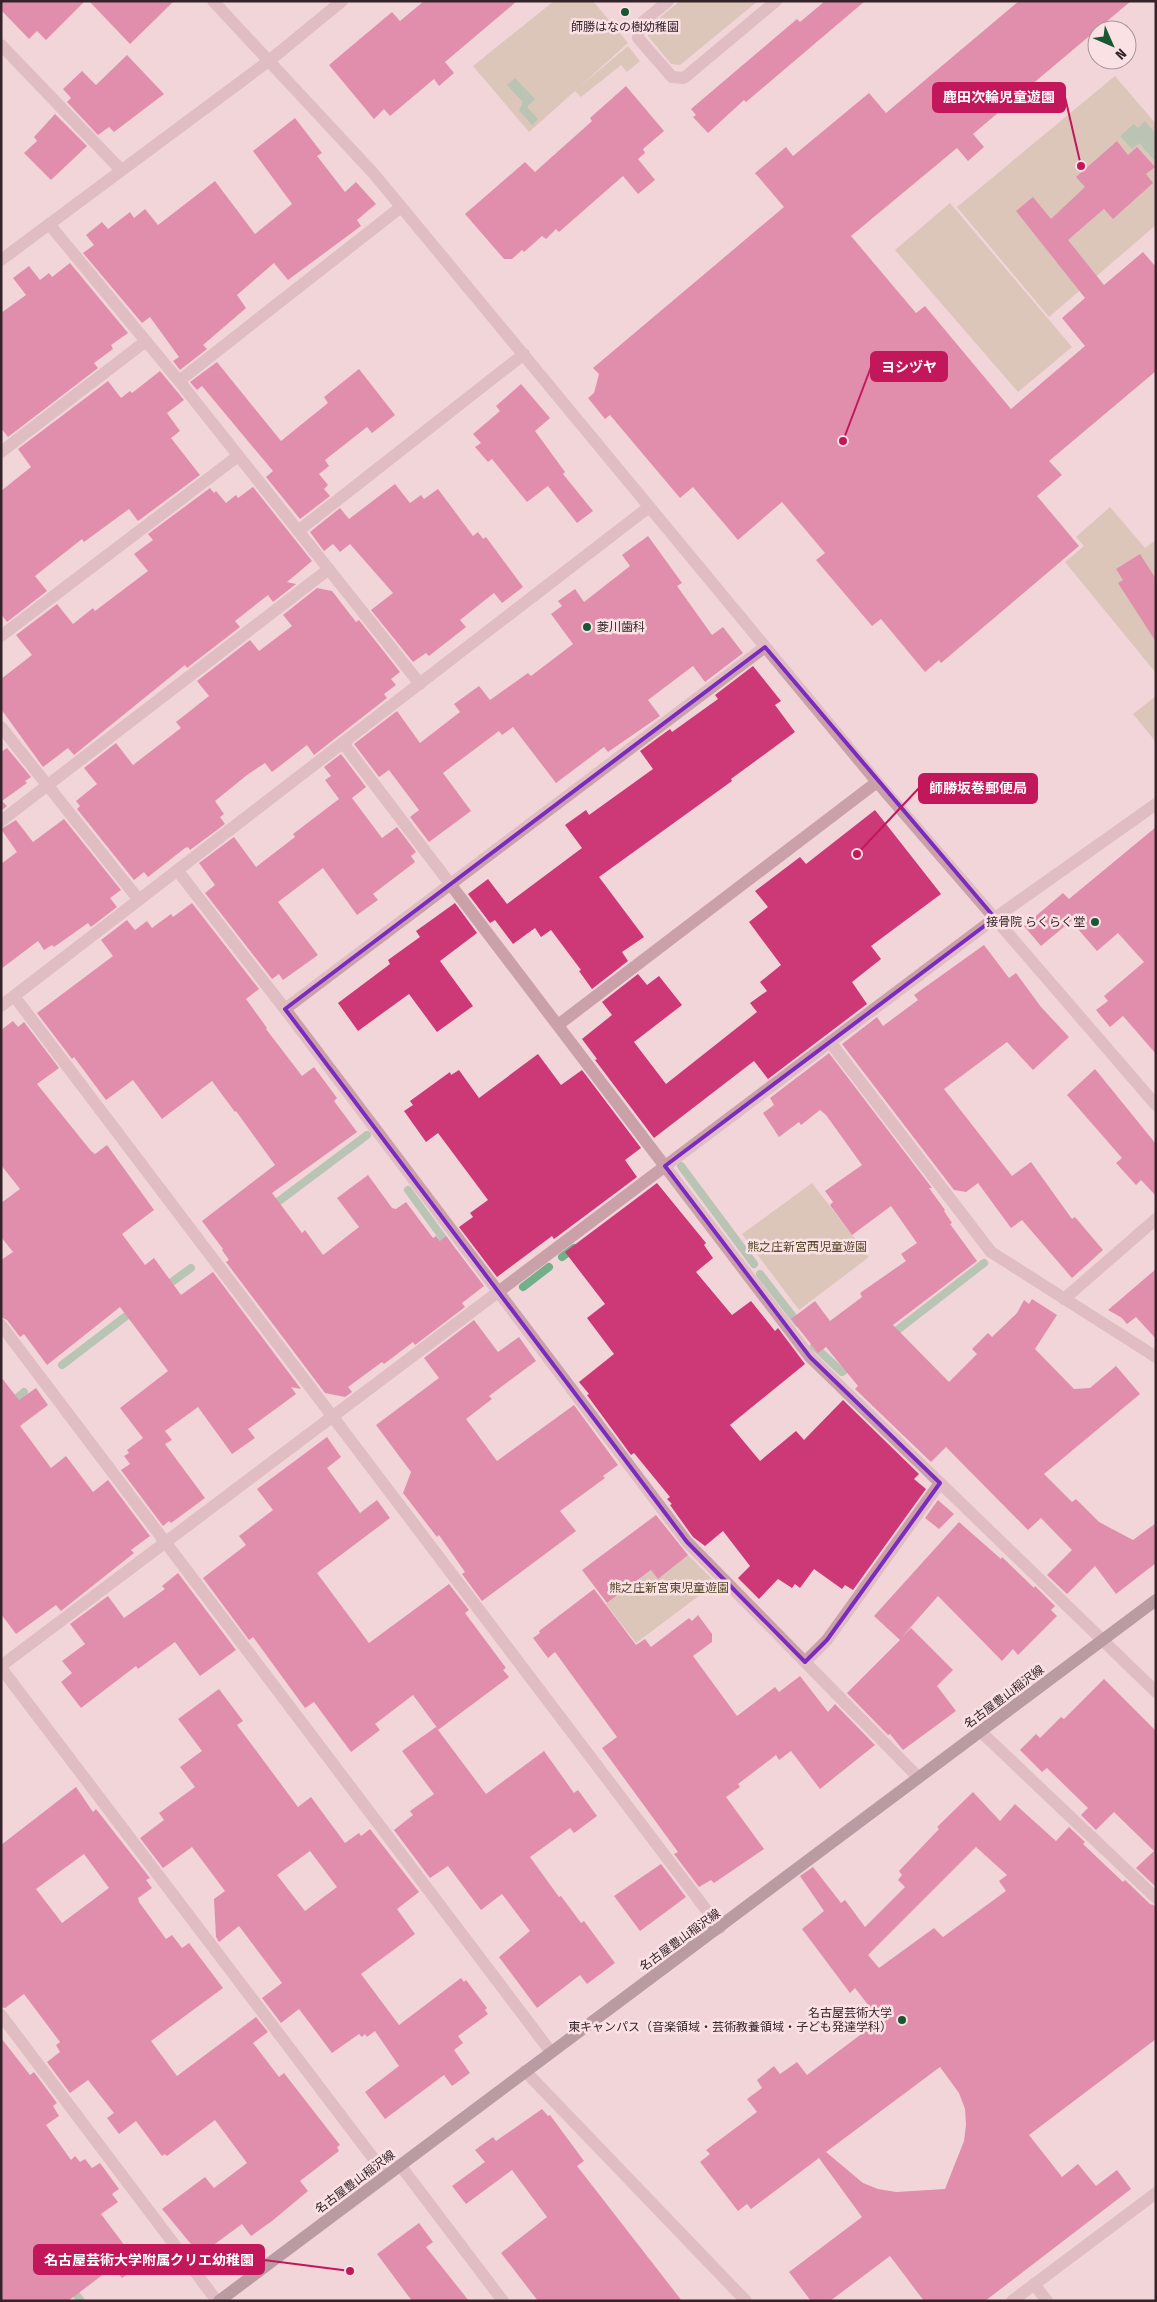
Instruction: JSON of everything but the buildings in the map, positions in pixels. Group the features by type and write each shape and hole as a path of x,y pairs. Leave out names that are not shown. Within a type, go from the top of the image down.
{"main road":[{"name":"名古屋豊山稲沢線","path":"218,2301 525,2071 720,1928 918,1777 1156,1600"}],"street":[{"path":"213,1 270,60 401,207 877,782 1156,1105"},
{"path":"1,260 270,60 342,1"},
{"path":"668,1 639,25 638,38 672,77 684,78 776,1"},
{"path":"1,45 121,170"},
{"path":"179,381 401,207"},
{"path":"49,224 179,381 420,684"},
{"path":"1,452 146,341"},
{"path":"298,530 524,354"},
{"path":"1,636 238,456"},
{"path":"1,1006 649,507"},
{"path":"1,822 328,569"},
{"path":"285,1009 764,647"},
{"path":"1,727 139,900"},
{"path":"343,743 810,1357 1156,1692"},
{"path":"558,1025 877,782"},
{"path":"386,2175 1,1667 995,918 1156,804"},
{"path":"177,870 285,1009 687,1542 918,1777"},
{"path":"14,996 720,1928"},
{"path":"830,1042 991,1252 1156,1358"},
{"path":"1064,1299 1156,1219"},
{"path":"1,1324 551,2052"},
{"path":"805,1662 827,1640 940,1483"},
{"path":"981,1732 1156,1898"},
{"path":"1,2015 218,2301"},
{"path":"525,2071 746,2301"},
{"path":"400,2165 503,2301"},
{"path":"1012,2301 1156,2193"},
{"path":"1034,2284 1047,2301"}],"highlighted area":[{"path":"765,647 995,918 665,1166 810,1357 940,1483 827,1640 805,1662 687,1542 285,1009"}],"green space":[{"path":"554,1 593,1 628,43 578,88 628,46 640,61 627,72 621,65 581,97 575,91 529,132 473,66"},
{"path":"680,1 758,1 680,65 671,64 648,36 648,27"},
{"path":"1115,76 1156,124 1156,225 1049,317 957,207"},
{"path":"950,203 1072,347 1018,392 895,250"},
{"path":"1110,507 1145,548 1156,540 1156,673 1065,562 1084,546 1076,537"},
{"path":"1156,696 1156,742 1133,714"},
{"name":"熊之庄新宮西児童遊園","path":"812,1183 869,1257 799,1310 742,1234"},
{"name":"熊之庄新宮東児童遊園","path":"681,1548 716,1583 636,1643 606,1604"}],"shaded area":[{"path":"515,78 535,99 527,107 538,119 532,125 519,110 523,102 507,85"},
{"path":"1145,121 1156,134 1156,162 1139,143 1132,149 1120,136 1134,124 1138,128"}],"waterway":[{"path":"271,1207 367,1135"},
{"path":"681,1166 754,1264"},
{"path":"408,1190 448,1245"},
{"path":"562,1257 574,1248"},
{"path":"891,1335 984,1263"},
{"path":"523,1287 549,1267"},
{"path":"165,1287 191,1268"},
{"path":"760,1274 798,1323"},
{"path":"62,1365 134,1310"},
{"path":"814,1346 842,1372 852,1365"},
{"path":"11,1403 24,1392"},
{"path":"70,2286 81,2301"}],"place":[{"name":"師勝はなの樹幼稚園","path":"625,12"},
{"name":"鹿田次輪児童遊園","path":"1081,166"},
{"name":"ヨシヅヤ","path":"843,441"},
{"name":"菱川歯科","path":"587,627"},
{"name":"師勝坂巻郵便局","path":"857,854"},
{"name":"接骨院 らくらく堂","path":"1095,922"},
{"name":"名古屋芸術大学 東キャンパス（音楽領域・芸術教養領域・子ども発達学科）","path":"902,2020"},
{"name":"名古屋芸術大学附属クリエ幼稚園","path":"350,2271"}]}
